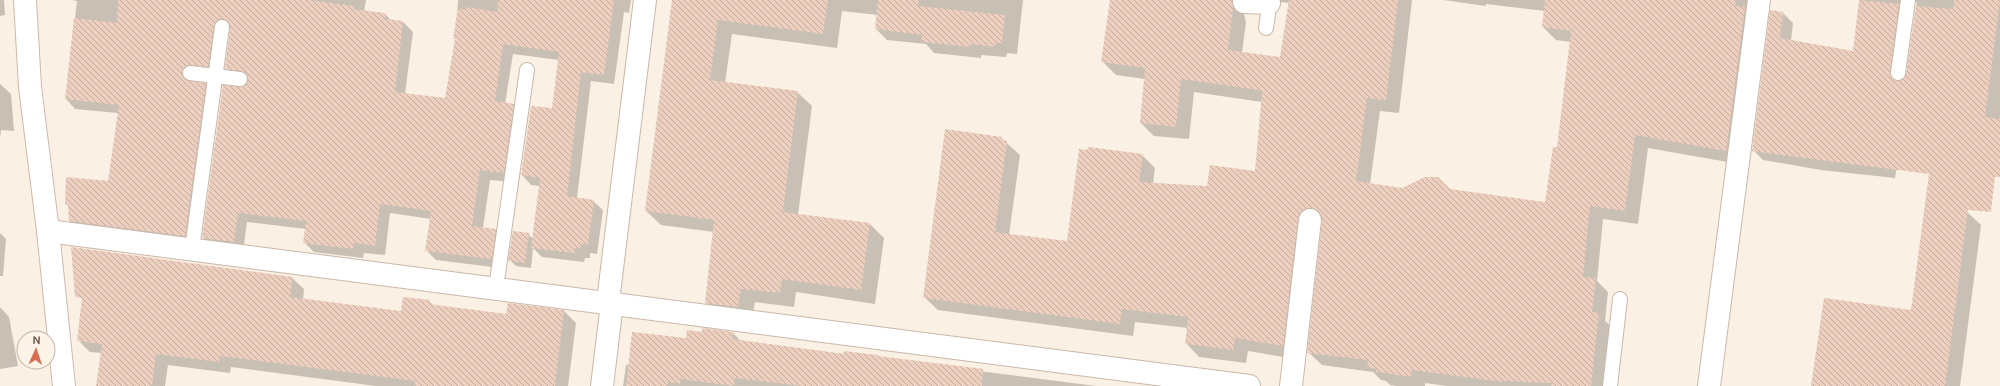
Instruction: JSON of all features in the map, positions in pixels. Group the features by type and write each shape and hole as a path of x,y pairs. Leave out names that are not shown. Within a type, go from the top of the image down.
{"street":[{"path":"25,0 30,87 48,230 64,386"},
{"path":"602,386 612,303 609,294 645,0"},
{"path":"1709,386 1759,0"},
{"path":"1244,2 1269,2"},
{"path":"1291,386 1310,220"},
{"path":"48,230 612,303 1150,380 1249,386"}],"lane":[{"path":"1898,73 1908,0"},
{"path":"1266,28 1269,2"},
{"path":"192,249 222,28"},
{"path":"496,288 527,70"},
{"path":"190,73 240,79"},
{"path":"1610,386 1620,299"}],"building":[{"path":"118,0 309,0 354,6 353,9 385,13 385,19 403,21 395,92 445,98 455,39 453,39 458,8 466,10 467,7 497,12 498,0 614,0 604,75 581,72 567,196 594,200 588,245 581,244 580,249 575,248 575,253 531,248 540,178 521,175 531,106 552,108 559,52 503,44 495,101 514,104 504,173 480,170 472,226 496,229 492,259 425,251 431,211 380,204 375,246 354,243 353,249 303,243 306,221 238,213 234,242 202,238 223,85 243,87 248,80 245,72 225,69 230,28 227,21 223,19 218,19 214,25 208,67 187,65 182,72 185,80 206,83 185,236 69,221 68,204 65,204 66,177 108,181 119,105 65,99 74,18 117,23"},
{"path":"672,0 828,0 823,34 718,20 710,80 798,91 783,212 870,223 861,290 782,279 780,293 741,289 738,307 705,303 714,220 645,211"},
{"path":"878,0 919,0 918,6 1005,15 1002,43 996,43 995,47 971,44 971,47 922,42 922,35 875,29"},
{"path":"1110,0 1232,0 1233,8 1228,50 1280,57 1289,0 1398,0 1386,100 1367,98 1356,181 1402,188 1425,177 1438,177 1450,189 1545,202 1553,147 1557,147 1571,31 1542,27 1545,0 1736,0 1735,6 1745,7 1726,151 1635,135 1625,211 1590,206 1583,277 1596,278 1592,312 1599,313 1591,386 1551,386 1552,383 1502,382 1412,370 1411,377 1376,372 1376,369 1367,367 1368,360 1307,353 1322,221 1321,215 1317,210 1312,208 1305,209 1300,213 1298,219 1283,346 1235,338 1233,350 1185,344 1188,317 1122,309 1120,324 923,298 945,129 1002,137 1001,140 1007,141 995,232 1067,241 1079,149 1087,150 1088,147 1143,154 1139,182 1207,186 1210,165 1255,171 1262,92 1258,90 1181,79 1176,127 1140,123 1145,68 1101,62"},
{"path":"1859,0 1899,4 1890,72 1893,79 1897,81 1904,78 1906,74 1916,6 1953,9 1954,0 2000,0 1985,117 2000,119 2000,177 1995,177 1991,212 1968,210 1945,386 1811,386 1824,298 1911,310 1929,174 1752,151 1770,10 1783,12 1780,38 1853,51"},
{"path":"513,231 529,233 525,263 508,261"},
{"path":"71,247 293,277 290,297 401,311 403,297 430,300 429,304 506,314 508,303 564,310 555,386 415,386 415,381 220,356 219,362 156,354 152,386 96,386 102,344 77,341 82,298 75,297"},
{"path":"702,328 733,332 732,339 844,354 844,351 983,369 982,386 802,386 735,378 734,386 680,379 680,384 668,382 668,386 626,386 632,332 686,338 687,330 702,332"}]}
